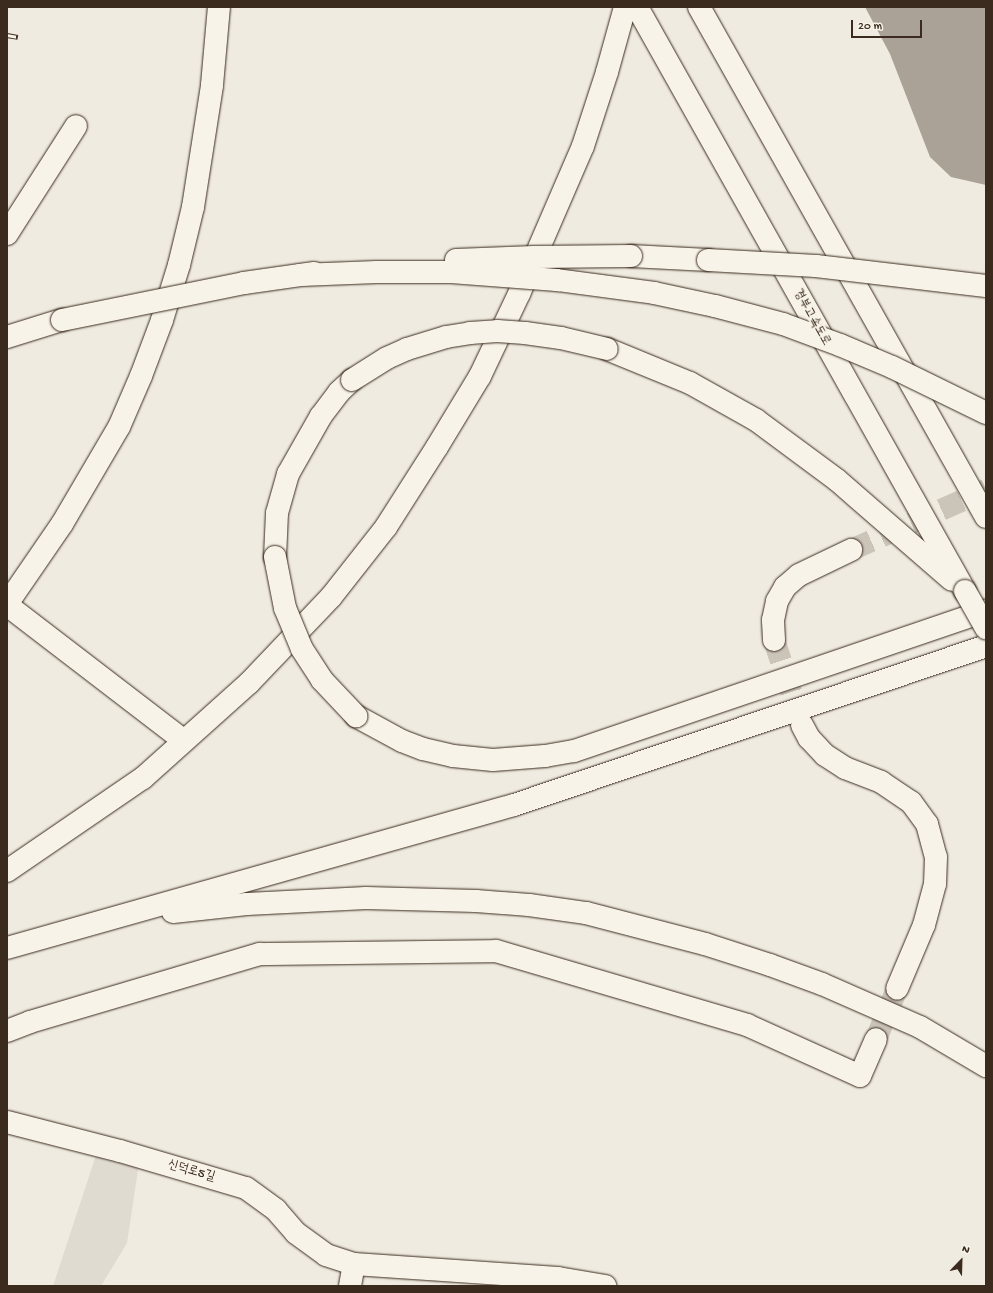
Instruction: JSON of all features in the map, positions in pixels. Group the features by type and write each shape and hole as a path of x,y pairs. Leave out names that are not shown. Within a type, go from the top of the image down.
{"main road":[{"path":"184,741 7,604 62,524 119,427 141,376 162,320 179,265 193,207 212,85 219,7"},
{"path":"7,871 143,778 249,683 331,597 386,527 480,376 519,294 583,146 607,72 625,7"},
{"name":"경부고속도로","path":"637,7 986,628"},
{"path":"699,7 986,517"},
{"path":"7,234 76,126"},
{"path":"7,337 62,320 167,297 244,283 300,275 446,261 534,257 631,256 816,266 986,286"},
{"path":"300,275 377,272 451,272 558,280 654,293 783,324 840,344 892,367 986,413"},
{"path":"965,591 888,522 837,480 756,420 690,383 607,349 561,338 525,333 497,331 446,337 407,349 387,358 352,380 338,392 321,416 288,474 277,513 275,557 285,608 302,649 322,680 356,716 402,741 423,749 453,756 493,760 545,756 574,750 986,611"},
{"path":"774,640 773,620 777,601 785,587 799,575 851,550"},
{"path":"14,946 514,805 986,646"},
{"path":"802,725 809,738 825,754 845,768 881,782 911,802 927,824 936,857 935,884 924,925 897,989"},
{"path":"14,946 137,918 190,910 248,904 366,898 476,901 529,905 586,914 647,928 706,944 770,965 835,989 920,1027 986,1066"},
{"path":"7,1031 30,1022 260,954 496,951 747,1025 860,1076 876,1039"},
{"name":"신덕로5길","path":"7,1122 120,1151 246,1188 276,1210 296,1233 326,1255 354,1264 558,1278 605,1286"},
{"path":"350,1286 354,1264"}],"shaded area":[{"path":"865,7 986,7 986,185 951,177 930,157 890,54"},
{"path":"99,1146 140,1157 127,1243 101,1286 53,1286"}],"tunnel":[{"path":"851,550 986,490"},
{"path":"774,640 802,725"},
{"path":"876,1039 897,989"}],"railway":[{"path":"7,35 18,37"}]}
